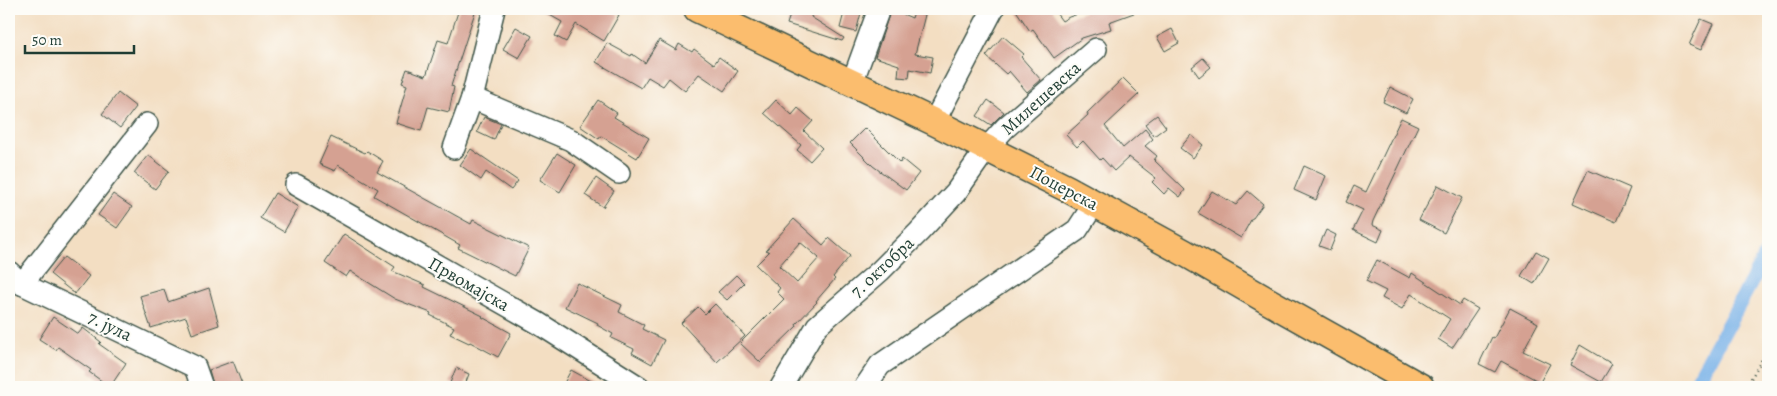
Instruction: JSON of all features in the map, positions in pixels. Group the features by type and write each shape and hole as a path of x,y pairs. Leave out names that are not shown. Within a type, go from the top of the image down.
{"main road":[{"name":"Поцерска","path":"697,9 987,148 1185,253 1268,302 1421,387"}],"street":[{"path":"454,148 465,122 472,98 494,9"},
{"path":"852,83 879,9"},
{"path":"934,122 993,9"},
{"name":"Милешевска","path":"987,148 1005,128 1096,49"},
{"path":"472,98 571,140 619,173"},
{"path":"16,278 147,124"},
{"name":"7. октобра","path":"781,387 817,326 880,271 919,232 956,192 987,148"},
{"name":"Првомајска","path":"296,185 538,323 639,387"},
{"path":"865,387 880,366 1078,230 1094,204"},
{"name":"7. јула","path":"16,278 195,367 202,387"}],"path":[{"path":"1746,387 1768,349"}],"building":[{"path":"459,9 476,9 451,86 454,87 449,112 428,107 421,131 396,123 407,85 402,83 407,69 426,76 438,40 448,43"},
{"path":"539,9 609,9 619,15 604,41 576,24 566,42 555,36 562,22"},
{"path":"792,9 813,9 811,17 844,38 842,41 787,24"},
{"path":"845,9 862,9 856,32 840,28"},
{"path":"891,9 912,18 914,12 925,15 915,54 933,57 930,73 910,69 909,78 898,77 899,65 875,57"},
{"path":"1015,9 1053,9 1062,21 1093,9 1142,10 1109,22 1111,29 1082,38 1054,58 1033,29 1030,31"},
{"path":"1701,19 1713,24 1701,50 1689,45"},
{"path":"516,27 532,36 519,58 503,49"},
{"path":"1172,29 1179,43 1165,51 1157,37"},
{"path":"1003,36 1024,54 1021,57 1041,80 1027,92 1009,71 1006,74 986,56"},
{"path":"659,40 676,50 679,44 692,52 694,49 714,64 719,57 738,71 724,91 699,74 685,91 669,78 663,86 648,77 641,88 596,62 607,43 631,56 632,54 645,63"},
{"path":"1203,58 1211,67 1199,77 1192,67"},
{"path":"1123,78 1139,94 1105,126 1123,148 1145,129 1153,139 1145,146 1157,156 1154,160 1185,190 1180,197 1169,188 1164,194 1152,182 1156,178 1129,157 1114,171 1102,158 1100,160 1083,141 1077,147 1066,135"},
{"path":"1390,87 1413,99 1406,113 1383,102"},
{"path":"118,93 136,107 120,128 102,114"},
{"path":"598,100 617,113 614,117 649,138 637,158 601,136 599,139 580,126"},
{"path":"776,100 792,115 798,108 813,121 804,131 822,148 810,161 797,150 801,145 764,113"},
{"path":"988,100 1004,112 991,125 977,116"},
{"path":"1157,115 1166,127 1154,136 1145,124"},
{"path":"484,117 501,124 494,140 477,132"},
{"path":"1401,118 1418,126 1373,221 1372,225 1383,230 1378,242 1353,230 1363,210 1346,202 1354,186 1366,192"},
{"path":"865,128 900,163 902,159 919,173 906,190 873,166 850,143"},
{"path":"1191,135 1203,145 1193,158 1180,148"},
{"path":"331,137 365,153 367,151 383,161 377,172 471,224 473,220 529,248 515,276 458,248 460,245 374,196 378,189 338,165 335,171 319,164"},
{"path":"471,149 518,181 511,190 486,172 481,180 460,165"},
{"path":"557,153 576,165 560,192 540,180"},
{"path":"148,155 169,171 155,189 134,173"},
{"path":"1304,166 1326,176 1316,200 1294,190"},
{"path":"1588,170 1630,188 1616,222 1573,203"},
{"path":"596,178 614,191 603,207 585,195"},
{"path":"1438,185 1462,198 1444,233 1419,220"},
{"path":"1212,191 1236,205 1248,191 1263,204 1252,218 1241,238 1198,213"},
{"path":"275,193 298,207 284,232 260,218"},
{"path":"113,194 132,207 117,228 98,215"},
{"path":"794,219 823,245 829,238 850,256 833,277 835,279 817,302 796,324 797,326 760,362 740,343 784,299 777,292 780,288 756,265 769,252 766,250","holes":["800,242 819,258 797,283 779,266"]},
{"path":"1326,230 1336,235 1330,250 1319,246"},
{"path":"344,234 395,267 392,271 425,285 424,287 483,316 511,333 498,357 450,334 454,327 430,315 431,313 395,299 350,271 346,277 325,263"},
{"path":"1536,251 1549,258 1534,284 1521,276"},
{"path":"64,257 89,276 75,294 50,274"},
{"path":"1377,260 1410,278 1412,273 1460,305 1463,300 1478,309 1452,348 1438,339 1450,319 1411,294 1402,309 1382,298 1386,291 1366,281"},
{"path":"736,275 744,283 727,300 718,292"},
{"path":"577,283 622,305 619,312 644,325 642,329 664,340 652,364 632,353 634,349 611,338 613,334 597,325 598,323 565,307"},
{"path":"209,288 219,325 192,334 186,317 151,328 140,296 164,289 168,302"},
{"path":"715,304 745,336 717,362 681,323 698,307 705,314"},
{"path":"1510,308 1538,323 1523,351 1550,364 1540,382 1501,361 1495,372 1479,364 1492,337 1494,338"},
{"path":"53,317 78,334 83,328 101,342 99,344 126,363 110,387 89,372 91,370 58,347 56,350 39,339"},
{"path":"1580,345 1612,364 1601,382 1570,365"},
{"path":"233,361 243,387 214,387 209,370"},
{"path":"456,368 469,374 464,387 450,383"},
{"path":"571,370 602,387 562,387"}],"waterway":[{"path":"1694,387 1768,251"}]}
